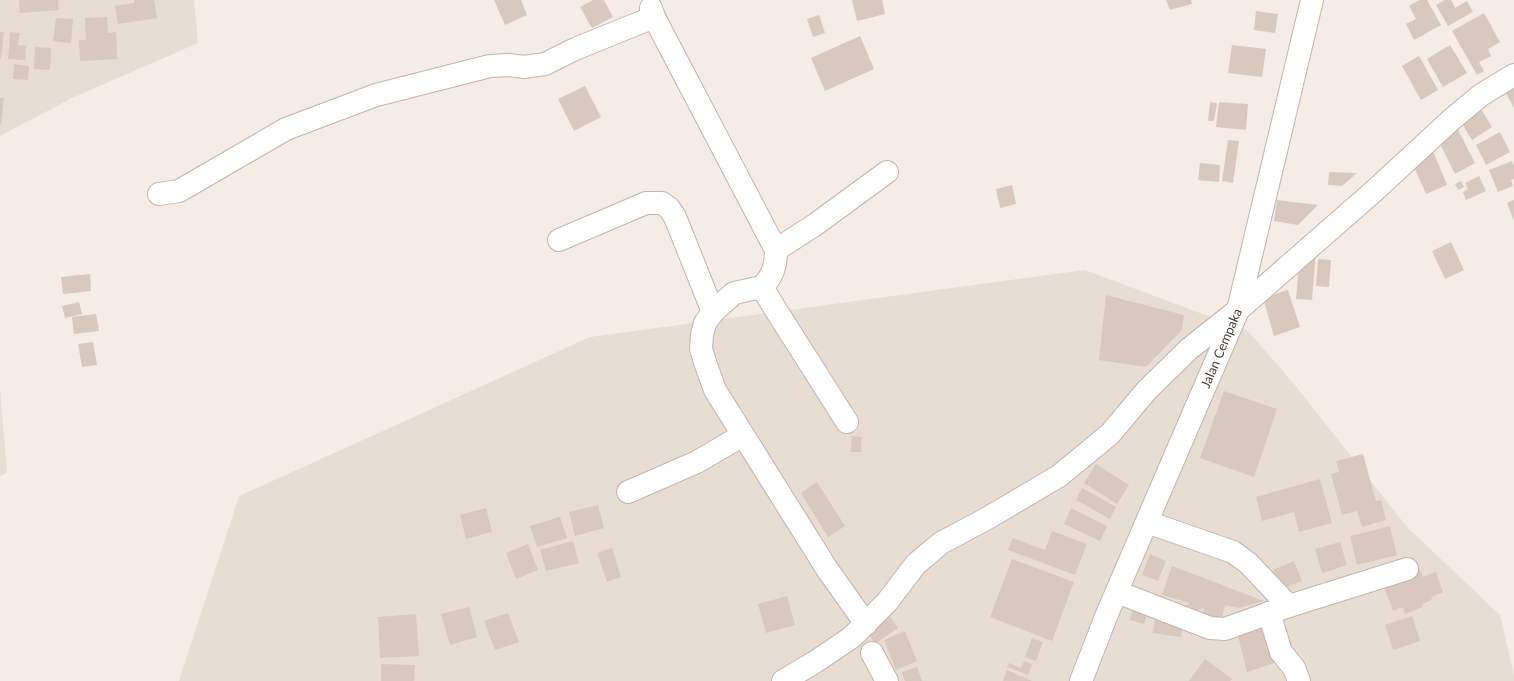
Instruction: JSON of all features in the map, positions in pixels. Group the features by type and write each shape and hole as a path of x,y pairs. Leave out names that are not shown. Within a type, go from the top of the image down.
{"street":[{"name":"Jalan Cempaka","path":"1081,681 1117,592 1238,310 1312,0"},
{"path":"159,194 179,191 286,129 376,95 490,66 508,65 524,67 545,64 652,12 776,250 774,271 769,280 762,287 734,293 713,312 705,323 701,349 715,390 827,569 866,624"},
{"path":"783,681 852,637 886,602 916,564 940,543 986,519 1058,476 1110,434 1147,390 1189,349 1238,310 1374,192 1451,120 1481,95 1514,74"},
{"path":"776,250 816,224 887,172"},
{"path":"559,240 646,204 662,203 670,208 675,217 713,312"},
{"path":"762,287 848,422"},
{"path":"628,492 697,462 743,435"},
{"path":"1147,522 1233,552 1248,563 1279,610 1281,652 1294,668 1299,681"},
{"path":"1117,592 1210,628 1225,629 1407,569"},
{"path":"872,653 887,681"}],"shaded area":[{"path":"0,0 194,0 198,43 72,98 0,136"},
{"path":"1085,270 1248,331 1294,384 1407,527 1500,615 1514,675 1514,681 179,681 239,496 590,337"},
{"path":"0,388 7,473 0,476"}],"building":[{"path":"19,0 58,0 59,10 20,13"},
{"path":"134,0 154,0 157,18 118,24 115,6 134,3"},
{"path":"494,0 521,0 527,15 505,25"},
{"path":"593,0 604,0 613,17 592,28 580,7"},
{"path":"852,0 882,0 885,14 857,21"},
{"path":"1166,0 1191,0 1192,4 1170,10"},
{"path":"1419,0 1427,0 1441,25 1414,40 1406,24 1416,19 1409,6"},
{"path":"1445,0 1451,0 1455,8 1467,1 1473,12 1448,26 1436,5"},
{"path":"1256,11 1278,14 1275,33 1254,30"},
{"path":"1484,13 1500,42 1488,49 1491,56 1479,62 1484,71 1477,75 1452,31"},
{"path":"819,15 825,33 813,37 807,19"},
{"path":"107,17 108,33 116,32 117,59 80,61 79,40 86,40 85,18"},
{"path":"56,18 73,19 71,43 53,41"},
{"path":"0,32 4,32 1,59 0,59"},
{"path":"10,32 20,33 18,45 26,46 25,60 8,59"},
{"path":"860,36 874,69 825,91 811,58"},
{"path":"1232,45 1266,49 1262,77 1228,73"},
{"path":"1450,45 1467,73 1443,87 1427,59"},
{"path":"35,47 51,48 50,70 34,69"},
{"path":"1419,56 1438,90 1421,100 1402,66"},
{"path":"14,64 29,66 28,80 13,79"},
{"path":"1514,77 1514,108 1501,84"},
{"path":"585,86 601,117 574,131 558,99"},
{"path":"0,98 4,98 1,124 0,124"},
{"path":"1210,102 1217,103 1214,121 1208,121"},
{"path":"1219,102 1248,104 1246,130 1216,127"},
{"path":"1478,104 1492,127 1472,140 1458,117"},
{"path":"1458,130 1475,163 1455,174 1438,140"},
{"path":"1500,132 1510,152 1486,165 1476,145"},
{"path":"1228,140 1239,141 1233,183 1222,181"},
{"path":"1433,151 1447,185 1426,194 1411,160"},
{"path":"1512,161 1514,166 1514,179 1511,180 1513,186 1498,192 1489,170"},
{"path":"1200,163 1220,165 1219,182 1198,180"},
{"path":"1329,172 1357,173 1342,186 1328,185"},
{"path":"1479,176 1486,191 1466,200 1463,192 1468,189 1465,183"},
{"path":"1461,181 1464,187 1458,190 1455,184"},
{"path":"1012,185 1016,204 1000,208 996,189"},
{"path":"1277,200 1318,205 1298,225 1274,221"},
{"path":"1514,200 1514,221 1507,203"},
{"path":"1451,242 1464,270 1445,279 1432,251"},
{"path":"1316,250 1312,300 1296,299 1299,265"},
{"path":"1318,259 1331,260 1329,287 1316,286"},
{"path":"90,274 91,291 63,294 61,277"},
{"path":"1288,290 1300,327 1274,336 1263,298"},
{"path":"1106,295 1184,315 1182,330 1146,367 1099,360"},
{"path":"79,302 82,314 65,318 62,306"},
{"path":"96,314 99,331 74,334 72,317"},
{"path":"93,342 97,365 82,367 78,344"},
{"path":"1224,391 1277,409 1254,477 1200,458"},
{"path":"852,436 862,437 861,452 851,452"},
{"path":"1363,454 1376,501 1381,500 1386,520 1362,527 1357,511 1342,515 1331,474 1339,472 1336,461"},
{"path":"1096,464 1129,485 1117,504 1084,483"},
{"path":"1320,479 1332,523 1299,532 1294,512 1262,521 1256,497"},
{"path":"817,482 845,526 828,537 801,493"},
{"path":"1082,488 1116,507 1110,519 1076,500"},
{"path":"598,505 604,528 575,536 569,512"},
{"path":"486,508 492,532 466,539 460,515"},
{"path":"1071,508 1107,526 1100,541 1064,524"},
{"path":"560,517 567,538 537,547 530,526"},
{"path":"1390,526 1397,555 1357,565 1350,536"},
{"path":"1052,531 1087,544 1075,575 1008,550 1013,538 1045,550"},
{"path":"573,541 579,563 546,571 540,550"},
{"path":"1340,542 1347,565 1322,573 1315,549"},
{"path":"528,544 538,570 516,579 506,553"},
{"path":"612,548 621,577 607,582 597,553"},
{"path":"1150,554 1166,561 1158,581 1142,575"},
{"path":"1012,559 1074,582 1052,641 990,617"},
{"path":"1294,561 1302,581 1281,589 1273,570"},
{"path":"1172,566 1264,601 1239,608 1225,605 1221,622 1202,617 1204,608 1188,613 1179,609 1190,603 1162,595"},
{"path":"1420,570 1423,577 1436,572 1443,592 1431,597 1432,600 1422,604 1423,607 1405,614 1403,607 1393,611 1383,584"},
{"path":"787,596 795,625 766,633 758,604"},
{"path":"1134,605 1148,610 1144,624 1130,620"},
{"path":"469,607 477,637 450,645 441,614"},
{"path":"508,613 519,642 495,650 484,621"},
{"path":"888,613 898,628 875,644 865,628"},
{"path":"416,614 419,656 380,658 378,617"},
{"path":"1156,614 1184,619 1181,637 1153,633"},
{"path":"1412,616 1420,641 1393,650 1385,625"},
{"path":"1269,622 1280,661 1247,672 1237,632"},
{"path":"905,631 917,661 896,670 884,640"},
{"path":"1032,638 1043,642 1036,661 1025,657"},
{"path":"1205,659 1232,679 1230,681 1189,681"},
{"path":"1024,661 1032,664 1028,675 1007,667 1009,663 1021,668"},
{"path":"381,664 415,665 414,681 381,681"},
{"path":"917,667 922,681 905,681 902,672"},
{"path":"1007,670 1032,681 1003,681"}]}
